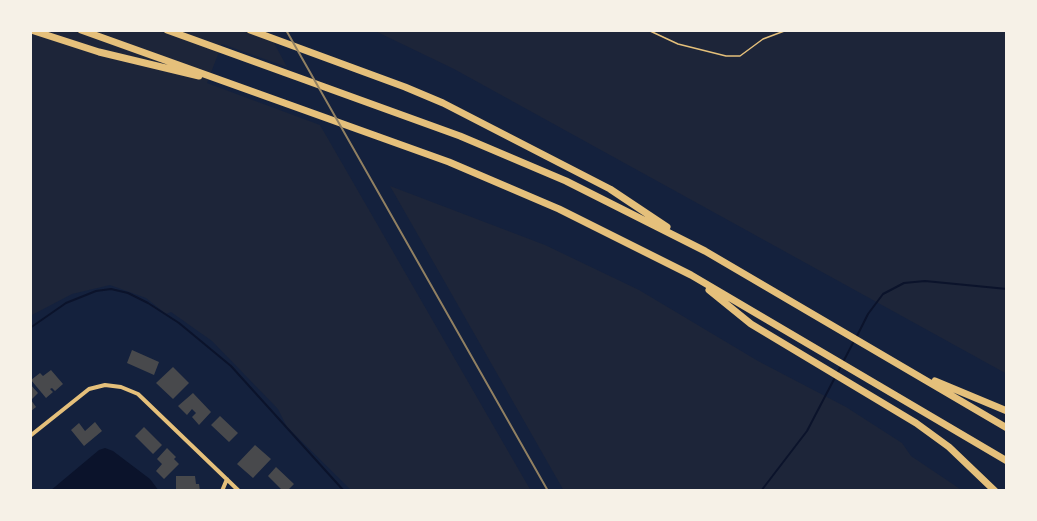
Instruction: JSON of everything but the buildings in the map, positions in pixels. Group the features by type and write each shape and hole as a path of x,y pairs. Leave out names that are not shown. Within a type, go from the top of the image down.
{"highway":[{"path":"31,30 99,52 234,85"},
{"path":"81,30 399,144 558,209 691,275 1007,461"},
{"path":"167,30 481,145 566,181 705,251"},
{"path":"250,30 443,103 555,160 610,189 705,251 1007,428"},
{"path":"691,275 751,324 876,397 949,447 995,491"},
{"path":"913,372 1007,411"}],"street":[{"path":"30,436 81,393 96,386 121,387 138,394 239,491"},
{"path":"222,491 226,479"}],"path":[{"path":"648,30 678,44 726,56 740,56 763,39 787,30"}],"shaded area":[{"path":"30,30 267,30 287,67 222,44 207,83 320,125 531,491 352,491 287,427 278,409 212,341 171,312 166,314 146,298 110,285 72,294 30,316"},
{"path":"373,30 1007,30 1007,374 454,69"},
{"path":"390,186 545,245 639,290 758,361 846,407 902,443 911,456 963,491 564,491"},
{"path":"105,448 113,451 150,479 159,491 50,491 99,450"}],"waterway":[{"path":"857,336 868,314 883,294 904,283 925,281 1007,289"},
{"path":"30,328 66,303 96,291 111,289 128,293 148,303 179,323 231,366 344,491"},
{"path":"761,491 807,431 854,341"}],"railway":[{"path":"286,30 548,491"}]}
